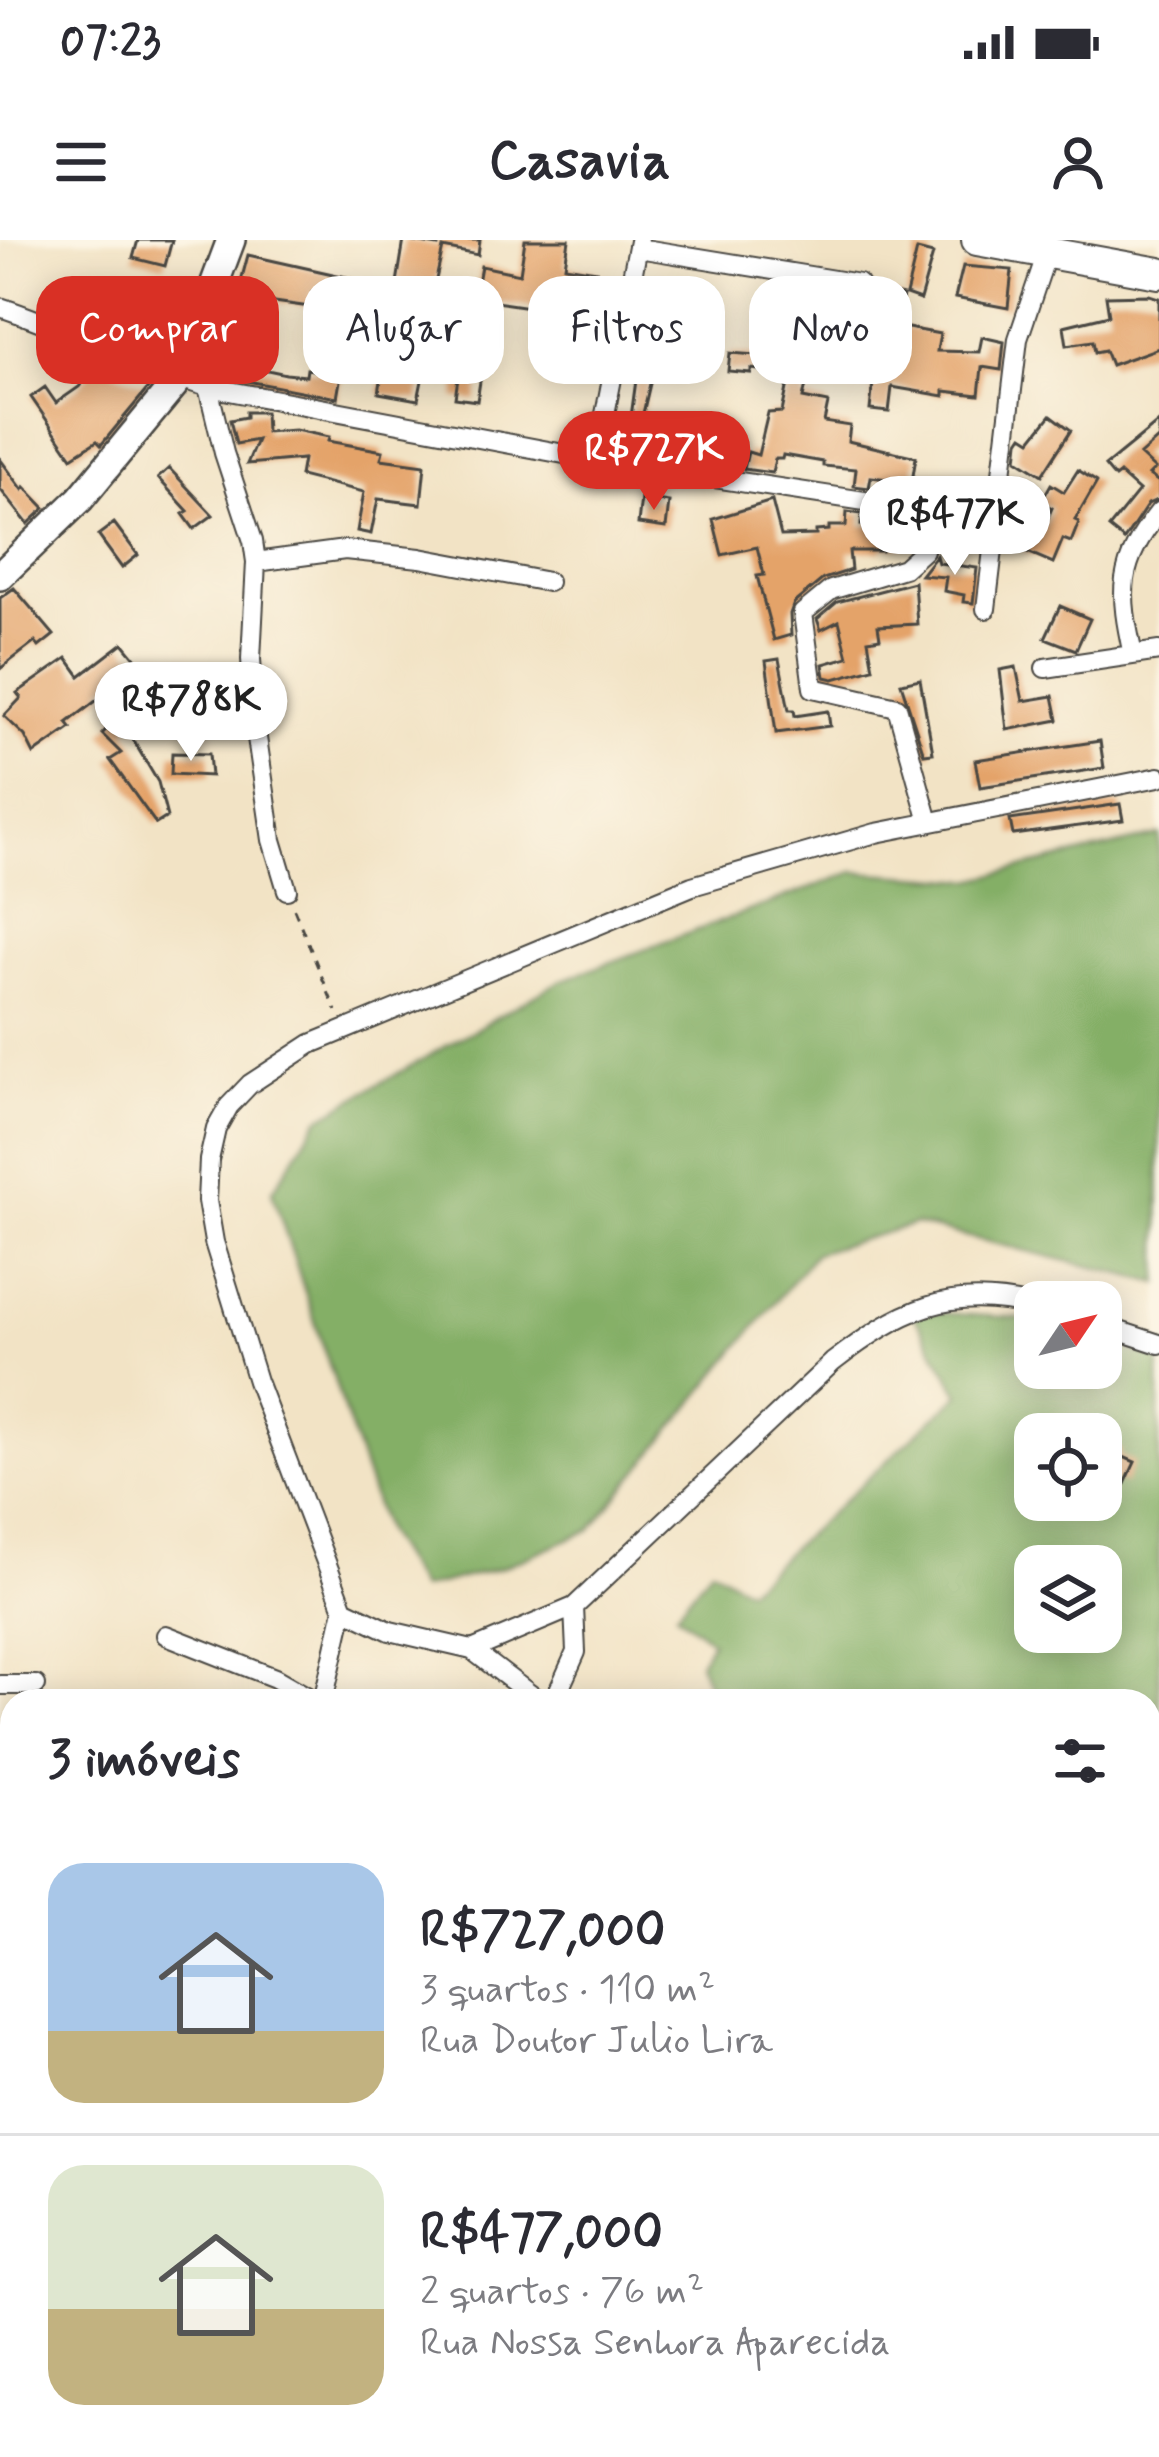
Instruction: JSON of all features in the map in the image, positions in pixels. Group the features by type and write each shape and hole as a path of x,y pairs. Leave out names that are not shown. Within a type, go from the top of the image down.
{"main road":[{"path":"218,276 231,240"},
{"path":"977,240 1159,273"},
{"path":"0,576 80,499 175,384"}],"street":[{"path":"596,460 639,244 716,250 825,276"},
{"path":"986,609 1018,339 1047,254"},
{"path":"0,307 36,319"},
{"path":"197,384 596,460 994,521"},
{"path":"208,387 256,562 251,659 256,731 265,804 287,890"},
{"path":"929,511 924,550 904,568 831,590 803,613 814,688 897,707 929,822"},
{"path":"1133,655 1123,572 1132,549 1159,512"},
{"path":"256,562 345,550 420,558 548,582"},
{"path":"1045,668 1159,651"},
{"path":"322,1689 344,1609 257,1381 206,1202 208,1160 216,1129 229,1106 281,1062 344,1030 692,886 929,822 1159,777"},
{"path":"344,1609 390,1631 472,1649 574,1607 801,1391 879,1327 921,1306 964,1297 1014,1304"},
{"path":"1122,1331 1159,1344"},
{"path":"560,1689 577,1652 574,1607"},
{"path":"166,1635 296,1689"},
{"path":"472,1649 524,1689"},
{"path":"0,1685 37,1684"}],"path":[{"path":"287,890 344,1030"}],"green space":[{"path":"1159,835 1159,1283 915,1224 815,1253 590,1530 500,1568 420,1589 385,1533 272,1192 319,1118 560,981 854,872 972,880"},
{"path":"911,1311 1014,1318 1014,1389 1122,1389 1122,1348 1159,1359 1159,1689 709,1689 699,1662 712,1641 676,1613 711,1568 747,1589 960,1394"}],"building":[{"path":"138,240 172,240 165,266 133,258"},
{"path":"404,240 438,246 439,240 480,240 478,255 443,248 437,276 398,276"},
{"path":"525,240 569,240 565,266 602,276 528,276 528,307 504,303 504,276 479,276 481,266 520,274"},
{"path":"917,250 933,254 920,300 912,297"},
{"path":"248,255 342,276 303,276 303,306 279,303 279,276 242,276"},
{"path":"963,266 1012,270 1008,308 955,298"},
{"path":"1106,296 1159,298 1159,348 1111,365 1105,350 1095,352 1093,341 1067,345 1064,326 1109,315"},
{"path":"912,329 940,334 937,351 979,352 982,337 1004,342 1001,370 982,367 979,395 944,391 944,396 892,387 889,412 870,410 873,384 912,384"},
{"path":"730,353 749,354 749,373 728,371"},
{"path":"279,372 303,376 303,384 339,384 337,398 263,384 279,384"},
{"path":"380,384 421,384 418,400 379,393"},
{"path":"457,384 480,384 477,401 455,398"},
{"path":"635,384 650,384 640,426 630,424"},
{"path":"788,384 806,384 803,398 828,403 824,422 850,426 848,441 916,457 912,482 871,477 869,488 854,486 856,469 783,455 775,459 772,473 744,469 748,452 758,455 768,413 782,412"},
{"path":"150,386 101,445 97,441 72,457 31,397 45,387 56,403 79,387"},
{"path":"246,412 265,412 266,432 295,430 329,437 328,441 383,451 381,459 425,465 421,504 378,499 371,534 357,531 364,492 300,476 303,459 247,464 257,440 236,444 230,420 246,417"},
{"path":"1051,415 1071,430 1042,475 1017,459 1019,441 1023,435 1031,440"},
{"path":"1159,422 1159,438 1140,455 1155,469 1149,475 1159,482 1159,499 1148,504 1124,540 1109,528 1139,491 1120,474 1115,478 1105,466"},
{"path":"0,459 23,490 25,487 45,508 28,524 0,489"},
{"path":"169,468 213,515 194,529 183,514 188,511 158,478"},
{"path":"1078,470 1097,482 1075,520 1079,522 1071,542 1063,539 1053,563 1025,551 1031,532 1040,536 1052,508 1041,502 1051,484 1064,492"},
{"path":"641,498 669,502 666,528 638,524"},
{"path":"772,501 781,536 816,535 829,526 846,526 847,512 862,514 861,525 908,528 909,546 849,551 851,570 823,579 794,603 791,635 774,640 757,576 764,575 757,547 722,555 713,519"},
{"path":"114,523 138,555 122,568 98,535"},
{"path":"936,556 938,563 977,568 973,603 963,602 964,595 944,591 946,577 921,575"},
{"path":"914,582 917,624 878,626 880,638 868,640 873,668 834,679 825,677 823,664 848,657 839,621 821,630 817,619 837,602"},
{"path":"14,588 54,635 39,647 35,642 0,669 0,598"},
{"path":"1060,606 1090,619 1076,650 1045,638"},
{"path":"123,643 137,660 101,690 105,694 67,723 71,728 34,754 25,736 4,716 21,698 17,693 67,658 80,676"},
{"path":"779,659 789,710 795,716 828,711 830,726 776,733 766,661"},
{"path":"1016,667 1023,701 1053,696 1058,720 1007,730 1000,670"},
{"path":"920,679 933,753 924,754 901,683"},
{"path":"120,715 131,726 127,730 158,782 167,817 156,824 110,760 121,753 102,734"},
{"path":"1100,741 1104,768 980,787 975,760"},
{"path":"172,753 209,754 211,776 171,774"},
{"path":"1120,804 1123,820 1013,835 1010,820"},
{"path":"1122,1456 1135,1462 1122,1483"}]}
